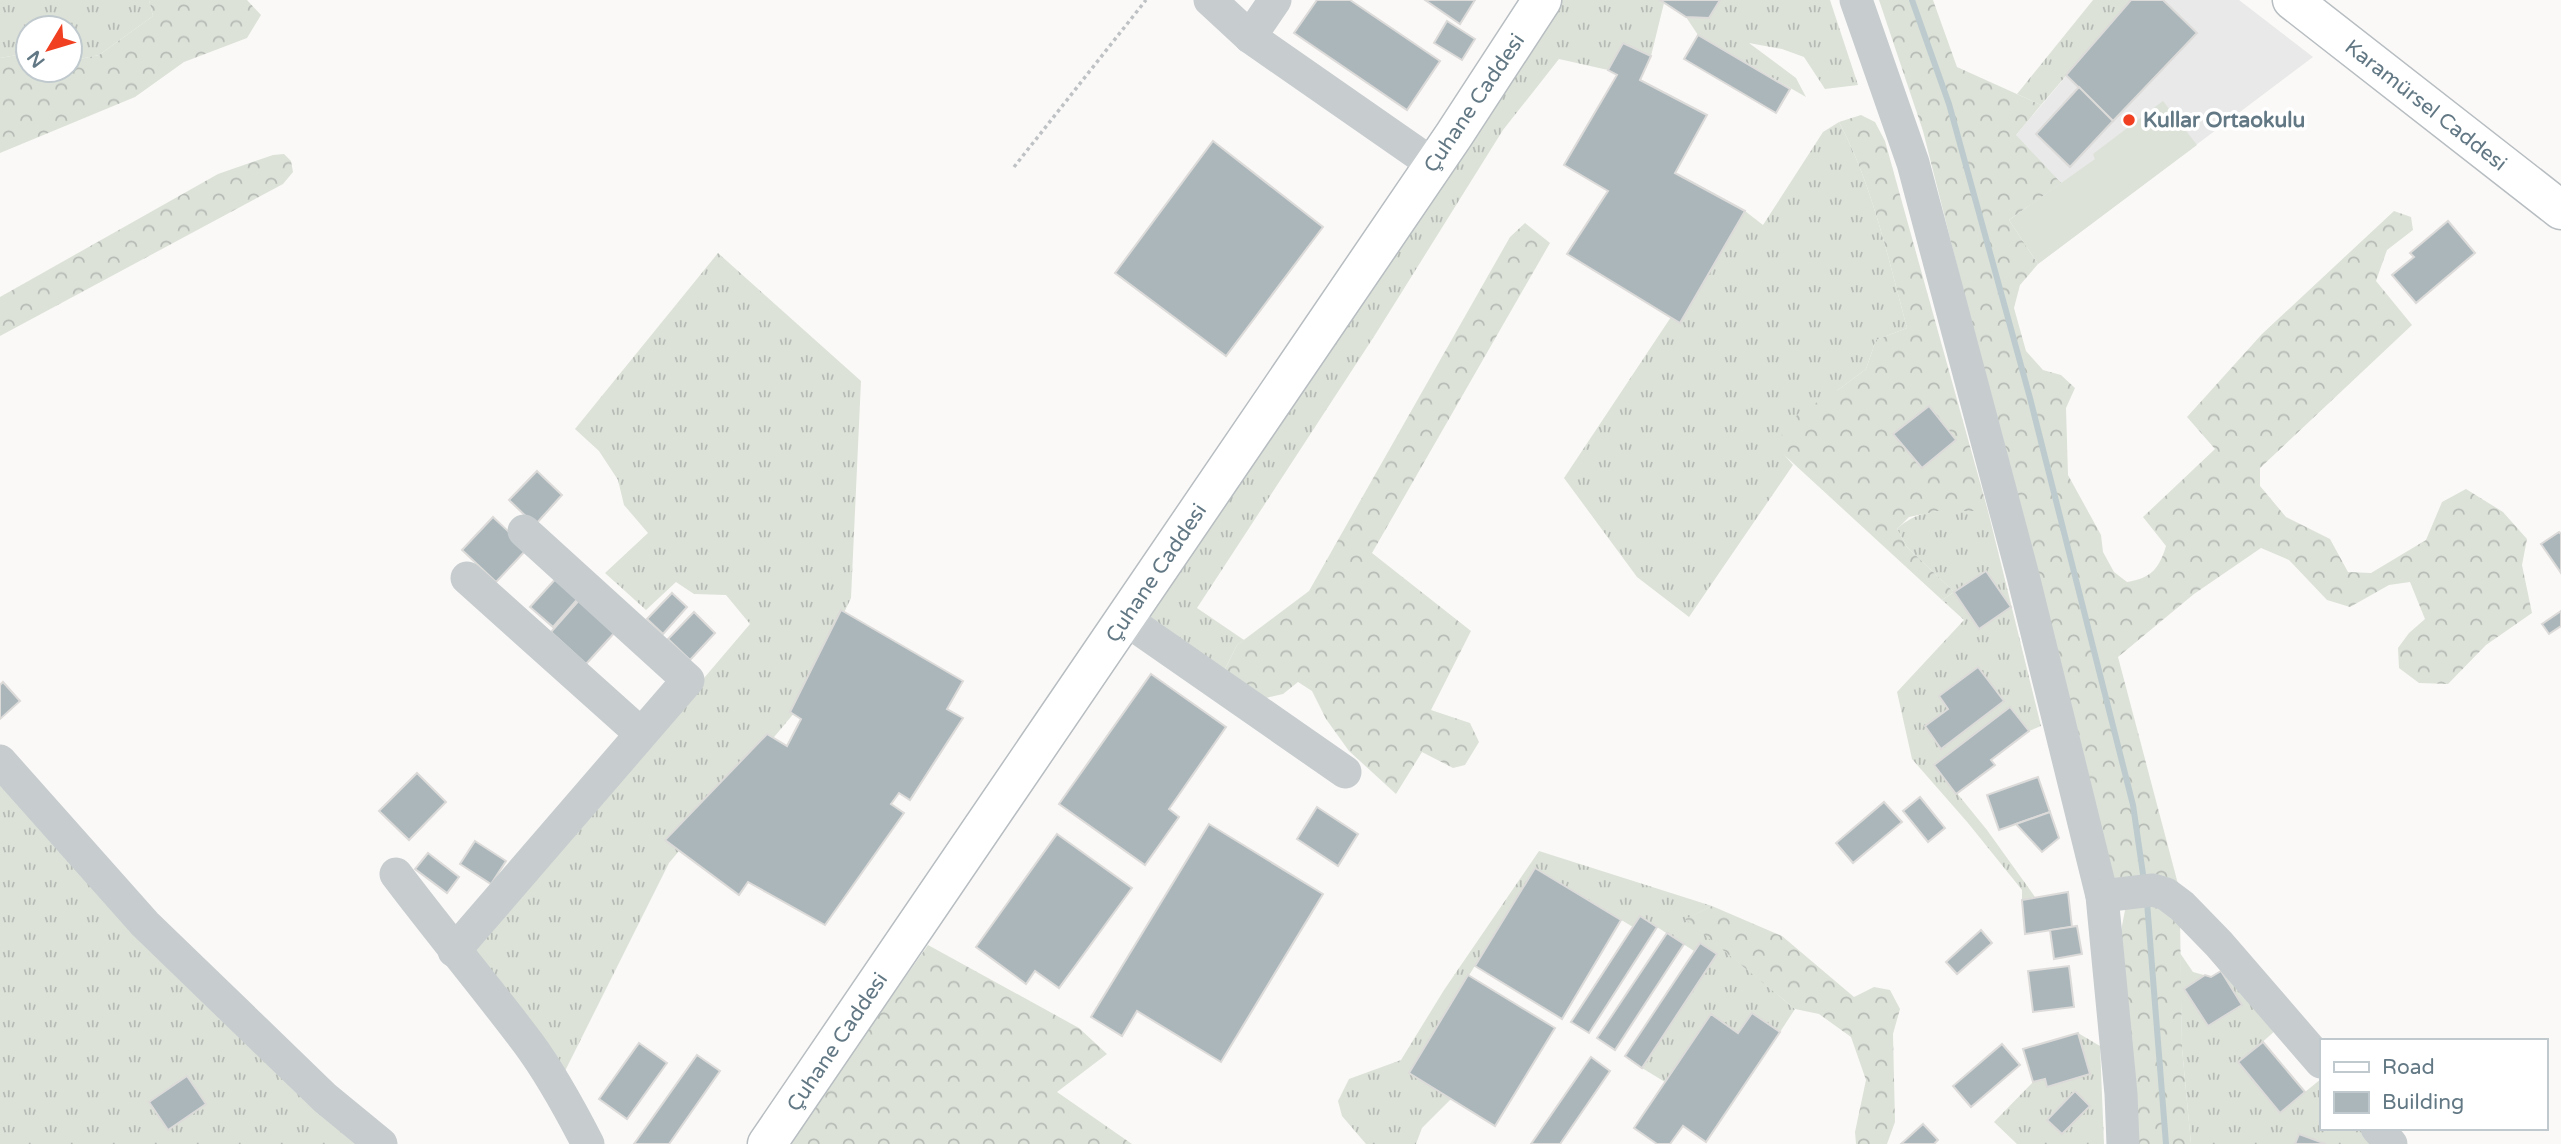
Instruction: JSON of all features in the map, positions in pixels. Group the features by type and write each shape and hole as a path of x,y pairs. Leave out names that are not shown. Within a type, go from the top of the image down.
{"main road":[{"name":"Çuhane Caddesi","path":"767,1144 1434,164 1542,0"},
{"name":"Karamürsel Caddesi","path":"2292,0 2561,211"}],"street":[{"path":"1210,0 1250,37 1434,164"},
{"path":"1250,37 1275,0"},
{"path":"1856,0 1913,163 2023,576 2127,893 2121,1094 2123,1144"},
{"path":"454,951 688,680 524,531"},
{"path":"467,578 640,733"},
{"path":"1125,620 1345,772"},
{"path":"0,761 145,924 326,1098 381,1144"},
{"path":"396,874 529,1044 565,1098 588,1144"},
{"path":"2127,893 2166,894 2198,920 2320,1061"},
{"path":"2379,1130 2391,1144"}],"path":[{"path":"1014,167 1146,0"}],"shaded area":[{"name":"Kullar Ortaokulu","path":"2131,0 2239,0 2313,57 2038,264 2016,135"}],"green space":[{"path":"0,0 149,0 153,16 99,55 84,58 84,14 14,14 14,56 0,58"},
{"path":"149,0 247,0 261,15 247,38 184,62 135,97 0,153 0,58 14,56 14,84 84,84 84,58 99,55 153,16"},
{"path":"1559,0 1660,0 1664,3 1651,56 1623,43 1608,70 1559,59 1503,130 1375,335 1197,608 1244,640 1237,645 1225,669 1147,617 1487,114 1527,60"},
{"path":"1720,0 1830,0 1858,85 1825,89 1804,57 1782,49 1749,43 1796,78 1806,97 1698,35 1686,17"},
{"path":"1879,0 1933,0 1957,67 2041,105 2016,135 2061,183 2009,220 2038,264 2020,285 2014,308 2026,351 2043,370 2061,375 2075,388 2066,408 2068,475 2101,535 2103,552 2114,572 2127,582 2142,578 2153,571 2166,546 2143,517 2215,449 2187,417 2262,334 2394,211 2411,217 2413,230 2387,250 2376,281 2412,325 2260,468 2260,486 2286,517 2330,539 2348,572 2371,573 2426,540 2442,502 2466,489 2503,512 2527,539 2522,565 2532,613 2486,645 2448,684 2419,683 2399,668 2398,648 2409,633 2425,619 2410,582 2389,585 2350,607 2327,600 2289,560 2261,548 2194,594 2118,657 2178,884 2113,883 1923,131"},
{"path":"2093,0 2131,0 2041,105 2017,94"},
{"path":"2163,101 2197,145 2038,264 2009,220 2095,159 2093,154"},
{"path":"1861,115 1875,122 1885,141 1988,511 1938,511 1909,517 1897,529 1907,547 1954,592 1942,600 1781,452 1782,432 1799,413 1838,390 1866,369 1876,340 1907,328 1870,197 1839,122"},
{"path":"1839,122 1870,197 1907,328 1876,340 1866,369 1838,390 1782,452 1793,465 1689,617 1637,577 1564,478 1671,317 1680,323 1745,211 1763,225 1823,132"},
{"path":"284,154 291,161 293,172 283,184 0,336 0,297 218,174 273,155"},
{"path":"1525,223 1550,243 1372,553 1471,631 1431,710 1470,723 1479,742 1465,765 1453,768 1422,752 1396,794 1349,751 1326,719 1312,691 1298,682 1283,694 1265,698 1225,669 1237,645 1309,591 1510,237"},
{"path":"718,253 861,381 851,598 800,706 669,863 562,1077 470,953 750,624 726,595 694,594 676,582 646,610 605,573 648,533 624,505 618,480 599,451 575,429"},
{"path":"1961,509 1988,511 2041,726 2029,731 2010,707 1934,765 1987,830 2035,897 2022,900 2022,890 1912,759 1897,692 1964,620 1942,600 1954,592 1907,547 1897,529 1919,515"},
{"path":"0,781 362,1144 0,1144"},
{"path":"1539,851 1712,906 1686,919 1795,1009 1780,1032 1752,1013 1738,1033 1711,1015 1665,1082 1642,1068 1717,954 1700,943 1694,951 1640,916 1633,927 1535,868 1409,1073 1451,1099 1422,1128 1416,1144 1366,1144 1342,1116 1338,1101 1349,1079 1401,1060 1444,990"},
{"path":"2147,899 2180,918 2182,1048 2191,1144 2138,1144 2121,931 2126,905"},
{"path":"1712,906 1782,936 1854,997 1874,987 1890,990 1900,1009 1893,1034 1895,1122 1887,1144 1856,1144 1855,1132 1866,1080 1851,1037 1819,1014 1795,1009 1685,919"},
{"path":"928,945 1079,1028 1107,1054 1057,1092 1132,1144 787,1144"},
{"path":"2180,953 2193,972 2211,977 2221,971 2277,1029 2239,1063 2305,1092 2320,1080 2320,1130 2367,1130 2379,1144 2191,1144 2182,1048"},
{"path":"2078,1033 2100,1046 2104,1144 2017,1144 1994,1122 2033,1082 2045,1079 2048,1087 2090,1074"}],"building":[{"path":"1317,0 1350,0 1440,61 1407,110 1294,33"},
{"path":"1425,0 1475,0 1460,24"},
{"path":"1660,0 1720,0 1709,18 1686,17"},
{"path":"2131,0 2163,0 2197,33 2113,121 2066,75"},
{"path":"1447,21 1475,39 1462,60 1434,43"},
{"path":"1698,35 1790,89 1776,113 1684,59"},
{"path":"1623,43 1651,56 1640,80 1707,115 1675,173 1745,211 1680,323 1567,254 1608,191 1564,165 1617,75 1608,70"},
{"path":"2079,87 2113,121 2070,167 2036,134"},
{"path":"1213,141 1323,227 1226,356 1115,273"},
{"path":"2448,221 2475,253 2416,303 2392,275 2414,257 2410,253"},
{"path":"1929,406 1956,440 1922,468 1893,434"},
{"path":"537,471 562,495 535,525 509,500"},
{"path":"493,517 527,549 496,582 462,550"},
{"path":"2559,532 2561,534 2561,573 2541,544"},
{"path":"1986,571 2011,607 1979,629 1954,592"},
{"path":"560,574 582,594 553,627 530,607"},
{"path":"672,593 687,607 663,634 647,619"},
{"path":"581,598 616,631 586,664 551,632"},
{"path":"841,610 963,681 947,709 963,718 910,800 899,793 891,804 904,813 825,925 748,882 739,895 665,840 767,734 787,746 801,719 790,712"},
{"path":"2561,611 2561,626 2549,634 2542,624"},
{"path":"694,612 715,633 690,660 668,639"},
{"path":"1978,667 2004,701 1941,749 1925,726 1948,709 1939,696"},
{"path":"1151,674 1226,727 1169,809 1179,817 1145,865 1059,804"},
{"path":"3,682 20,701 0,719 0,685"},
{"path":"2010,707 2029,731 1991,760 1995,765 1956,794 1934,765"},
{"path":"417,773 446,802 409,840 379,811"},
{"path":"2038,777 2050,812 1999,830 1987,795"},
{"path":"1920,797 1945,828 1928,842 1903,811"},
{"path":"1884,802 1902,822 1853,863 1836,843"},
{"path":"1317,807 1358,834 1338,866 1297,839"},
{"path":"2050,812 2059,838 2042,852 2016,824"},
{"path":"1209,824 1323,894 1221,1062 1137,1011 1122,1036 1091,1017"},
{"path":"1057,834 1132,888 1059,988 1035,971 1026,984 976,947"},
{"path":"475,841 506,861 491,884 460,864"},
{"path":"428,853 459,877 447,893 415,869"},
{"path":"1535,868 1621,920 1562,1019 1475,966"},
{"path":"2068,892 2072,927 2025,934 2022,900"},
{"path":"1640,916 1657,927 1589,1033 1571,1022"},
{"path":"2077,926 2082,954 2054,959 2050,930"},
{"path":"1981,930 1992,943 1957,974 1946,962"},
{"path":"1667,933 1684,944 1615,1050 1597,1038"},
{"path":"1700,943 1717,954 1642,1068 1625,1056"},
{"path":"2069,966 2074,1007 2033,1012 2028,971"},
{"path":"2221,971 2242,1005 2208,1026 2184,989 2205,975 2211,977"},
{"path":"1468,975 1555,1028 1495,1126 1409,1073"},
{"path":"1752,1013 1780,1032 1706,1142 1683,1126 1670,1144 1657,1144 1634,1128 1711,1014 1738,1033"},
{"path":"2078,1033 2090,1074 2047,1087 2045,1079 2033,1082 2023,1049"},
{"path":"2263,1042 2305,1092 2280,1113 2238,1062"},
{"path":"639,1043 667,1063 627,1119 599,1099"},
{"path":"2002,1044 2020,1065 1971,1107 1953,1086"},
{"path":"697,1055 720,1071 669,1144 634,1144"},
{"path":"1591,1057 1610,1071 1560,1144 1531,1144"},
{"path":"187,1076 206,1104 168,1130 149,1102"},
{"path":"2075,1091 2090,1106 2062,1134 2047,1120"},
{"path":"1923,1124 1938,1140 1934,1144 1901,1144"},
{"path":"2299,1134 2326,1144 2295,1144"}],"waterway":[{"path":"1912,0 1949,104 2030,398 2133,805 2144,881"},
{"path":"2147,902 2166,1144"}],"place":[{"name":"Kullar Ortaokulu","path":"2129,120"}]}
